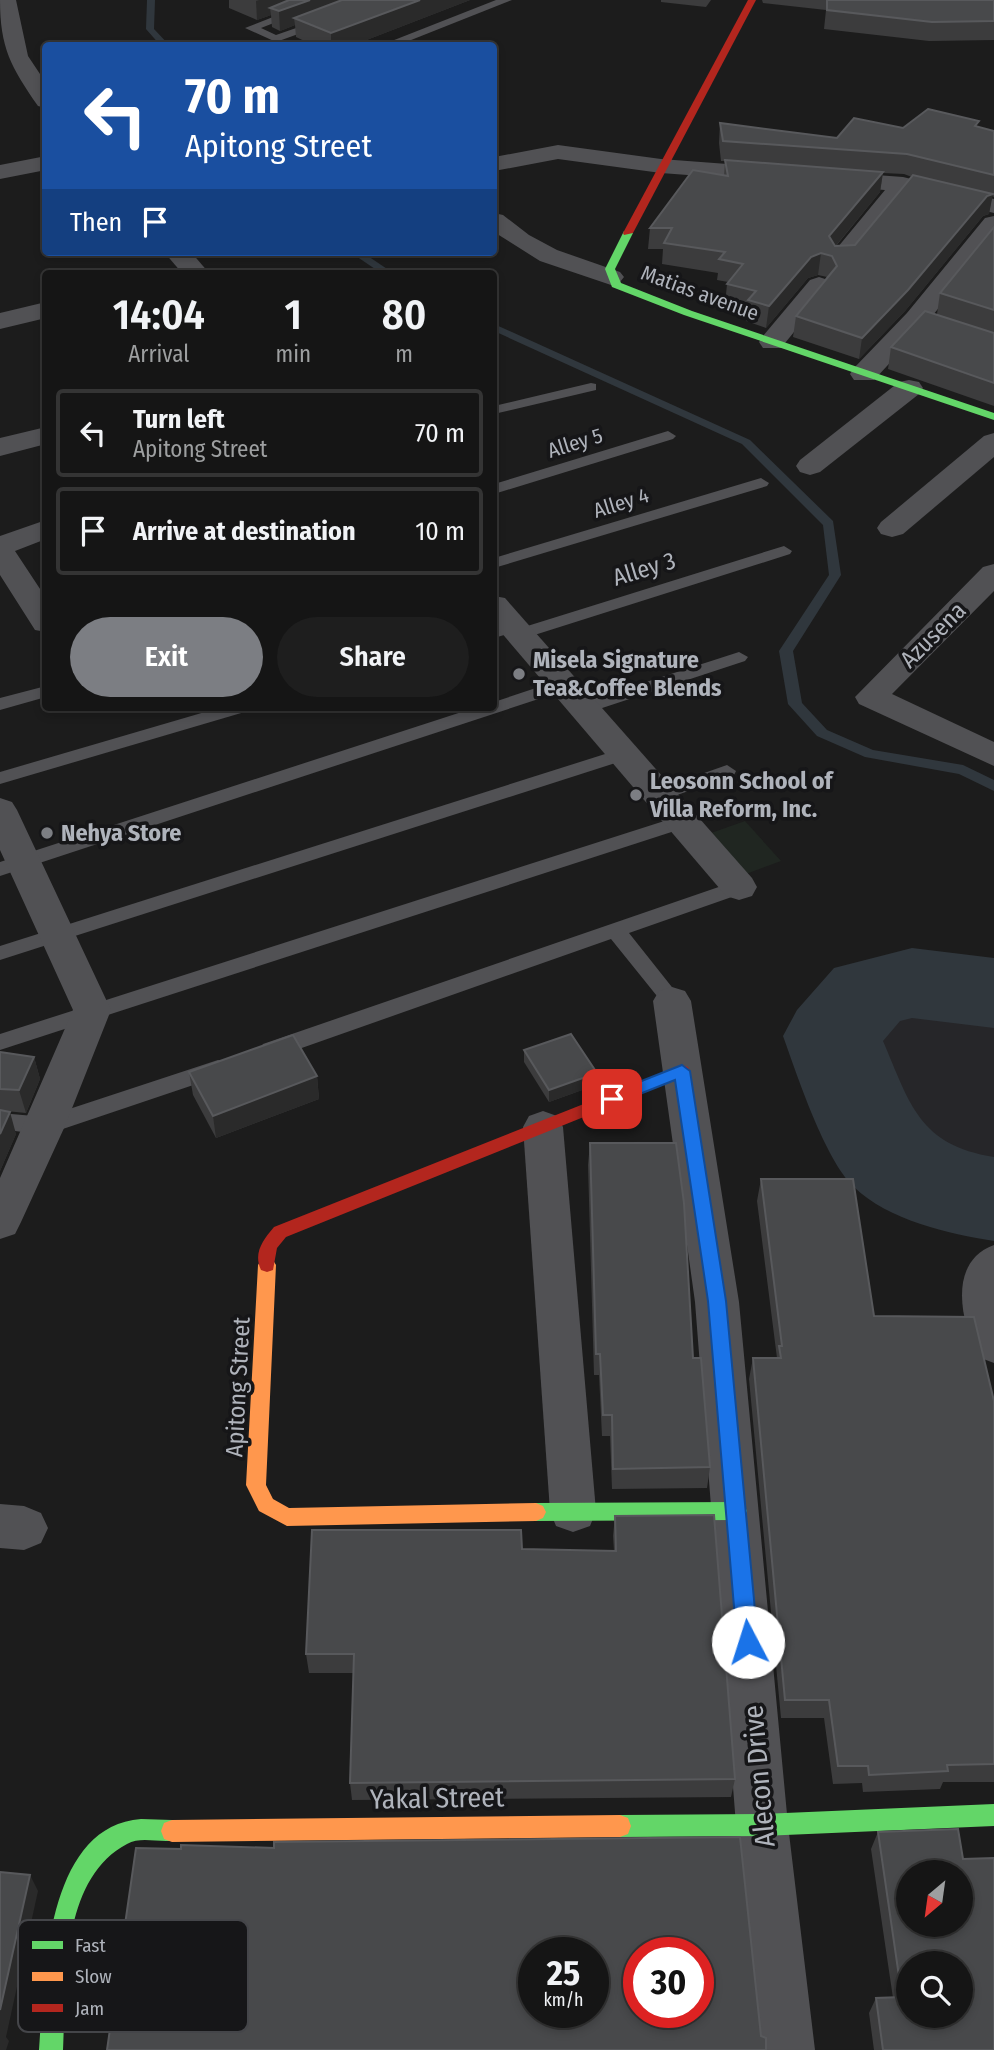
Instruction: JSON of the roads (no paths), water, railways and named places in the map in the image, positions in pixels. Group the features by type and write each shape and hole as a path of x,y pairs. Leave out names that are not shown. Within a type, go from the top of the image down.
{"street":[{"path":"6,0 9,57 42,96"},
{"name":"Matias avenue","path":"752,0 661,166 610,269 611,277 616,285 772,342 994,417"},
{"path":"497,163 558,152 661,166 903,184 994,206"},
{"path":"0,172 42,164"},
{"path":"841,259 903,184"},
{"path":"497,223 512,238 560,261 611,277"},
{"path":"864,374 916,319 994,223"},
{"path":"181,256 193,270"},
{"path":"772,342 819,285"},
{"path":"0,321 42,311"},
{"path":"916,319 942,328"},
{"path":"810,466 909,388"},
{"path":"0,447 42,436"},
{"path":"892,528 994,442"},
{"path":"42,532 0,549 42,615"},
{"name":"Azusena","path":"987,742 871,697 994,573"},
{"path":"505,625 573,696 739,887"},
{"path":"0,810 11,865 60,933 92,1010 45,1126 0,1222"},
{"name":"Alecon Drive","path":"671,1001 717,1301 762,1825 788,2050"},
{"name":"Apitong Street","path":"682,1071 280,1232 268,1246 256,1485 266,1505 287,1517 573,1511 737,1511"},
{"path":"542,1127 573,1511"},
{"path":"994,1263 985,1272 982,1288 994,1344"},
{"name":"Yakal Street","path":"65,1920 74,1884 87,1858 108,1836 127,1831 762,1825 994,1815"},
{"name":"Yakal Street","path":"51,2050 53,2032"}],"lane":[{"path":"326,0 251,28 276,39 341,15"},
{"path":"395,42 506,0"},
{"path":"497,409 591,387"},
{"name":"Alley 5","path":"497,488 668,436"},
{"name":"Alley 4","path":"497,562 761,483"},
{"name":"Alley 3","path":"505,625 784,551"},
{"path":"11,865 573,696 739,657"},
{"path":"0,704 42,692"},
{"path":"0,778 228,711"},
{"path":"0,953 624,754"},
{"path":"660,795 727,771"},
{"path":"0,1042 92,1010 683,821"},
{"path":"0,1121 45,1126 739,887"},
{"path":"616,931 671,1001"}],"waterway":[{"path":"151,0 150,29 162,42"},
{"path":"361,256 383,270"},
{"path":"497,328 746,442 829,524 835,575 786,651 795,704 822,733 870,754 963,770 994,786"},
{"path":"994,993 912,983 868,993 832,1036 874,1136 890,1158 913,1174 939,1186 994,1199"}],"place":[{"name":"Misela Signature Tea&Coffee Blends","path":"519,674"},
{"name":"Leosonn School of Villa Reform, Inc.","path":"636,795"},
{"name":"Nehya Store","path":"47,833"}]}
